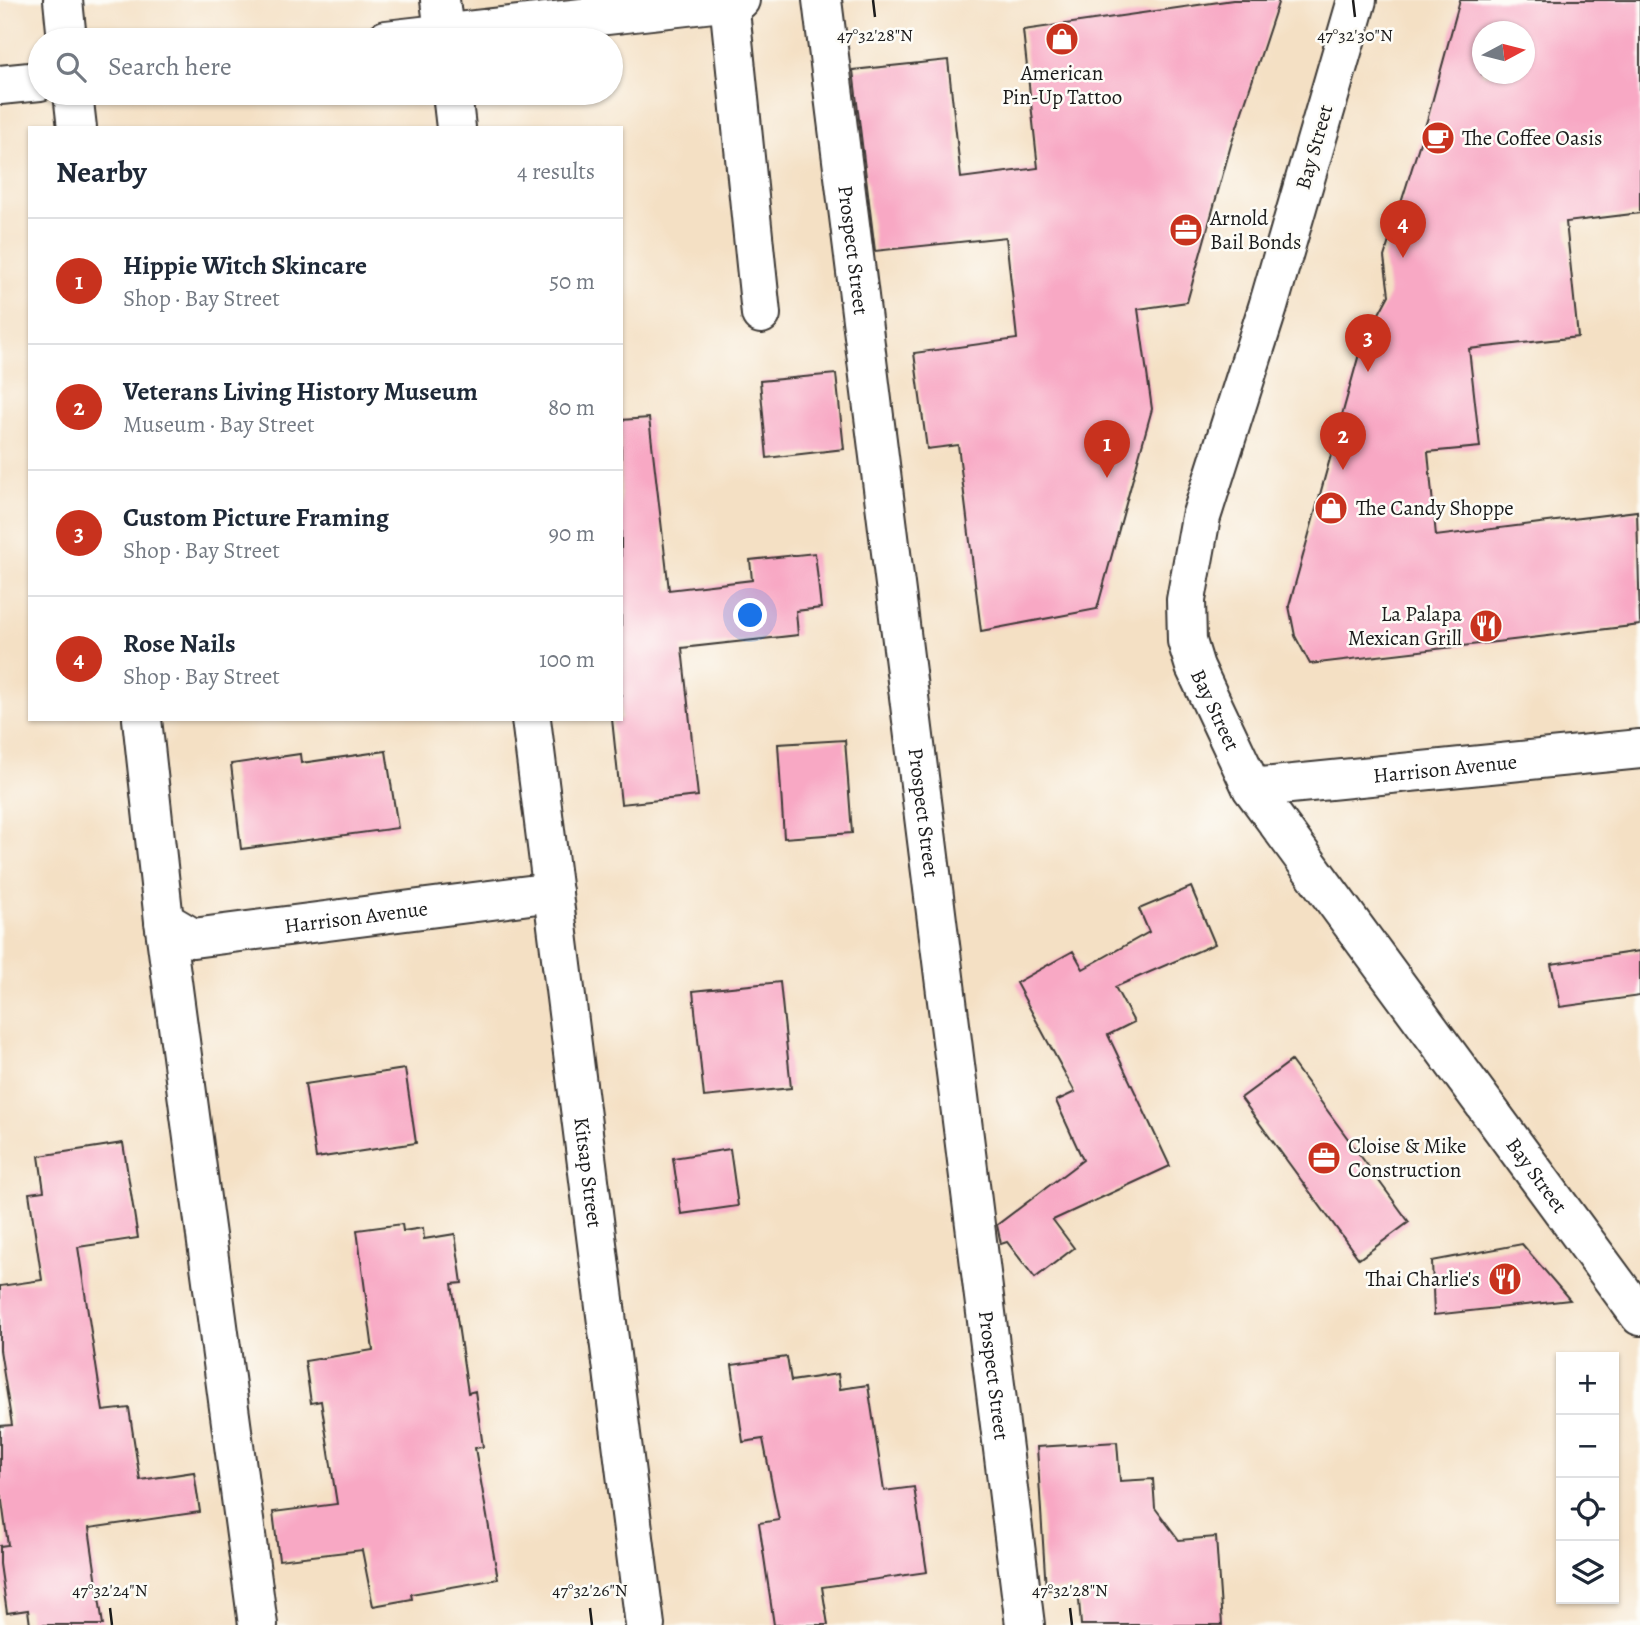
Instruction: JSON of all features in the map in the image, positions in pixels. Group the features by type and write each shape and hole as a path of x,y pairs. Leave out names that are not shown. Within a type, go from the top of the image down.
{"street":[{"path":"63,0 66,28"},
{"name":"Prospect Street","path":"822,0 1025,1625"},
{"name":"Bay Street","path":"1357,0 1272,293 1201,517 1186,600 1187,640 1195,667 1252,788 1640,1316"},
{"path":"443,24 734,1 761,314"},
{"path":"0,85 28,82"},
{"path":"74,105 77,126"},
{"path":"453,105 456,126"},
{"path":"142,721 164,921 258,1625"},
{"name":"Kitsap Street","path":"531,721 645,1625"},
{"name":"Harrison Avenue","path":"1252,788 1640,749"},
{"name":"Harrison Avenue","path":"164,921 193,938 553,892"}],"building":[{"path":"1233,0 1279,0 1231,145 1187,302 1138,309 1152,409 1097,609 981,631 958,445 927,449 914,353 1017,339 1006,237 875,251 853,70 948,60 961,178 1038,168 1023,30"},
{"path":"1460,0 1640,0 1640,213 1566,222 1578,337 1469,349 1480,447 1428,452 1436,536 1637,511 1640,625 1310,664 1295,636 1289,606 1361,347 1389,295 1384,257 1428,117"},
{"path":"836,374 844,449 767,458 760,381"},
{"path":"649,418 669,590 752,580 750,560 815,553 821,608 796,611 798,635 682,648 698,796 621,804 612,721 623,721 623,420"},
{"path":"845,740 852,833 784,838 778,744"},
{"path":"386,751 398,828 241,849 231,764 300,754 301,763"},
{"path":"1191,887 1215,944 1115,987 1134,1022 1108,1035 1170,1166 1053,1220 1074,1248 1035,1278 1007,1242 1001,1244 997,1225 1083,1160 1056,1101 1075,1092 1016,983 1073,951 1083,969 1149,932 1139,909"},
{"path":"1640,951 1640,996 1560,1007 1551,964"},
{"path":"780,982 791,1088 704,1097 693,991"},
{"path":"1291,1061 1409,1222 1359,1259 1241,1098"},
{"path":"405,1069 416,1143 316,1158 305,1084"},
{"path":"123,1143 138,1238 78,1247 103,1411 129,1408 140,1480 194,1472 200,1512 89,1528 103,1625 30,1625 28,1610 7,1613 0,1564 0,1546 8,1545 0,1487 0,1426 12,1425 0,1350 0,1286 42,1280 29,1193 44,1191 39,1156"},
{"path":"730,1149 738,1206 681,1214 673,1158"},
{"path":"402,1224 403,1231 423,1228 424,1239 455,1234 462,1283 452,1284 468,1393 475,1391 483,1447 475,1448 498,1579 411,1594 412,1599 373,1606 362,1550 279,1560 273,1512 337,1504 321,1401 311,1403 305,1361 373,1350 357,1230"},
{"path":"1522,1244 1570,1300 1434,1315 1432,1261"},
{"path":"787,1357 791,1381 838,1374 840,1389 868,1385 884,1491 914,1487 927,1572 822,1587 828,1625 774,1625 759,1523 779,1520 763,1439 743,1442 732,1365"},
{"path":"1117,1442 1120,1481 1153,1479 1155,1508 1179,1540 1216,1537 1222,1625 1081,1625 1078,1588 1046,1590 1037,1447"}],"place":[{"name":"American Pin-Up Tattoo","path":"1062,39"},
{"name":"The Coffee Oasis","path":"1438,138"},
{"name":"Arnold Bail Bonds","path":"1186,230"},
{"name":"Rose Nails","path":"1403,258"},
{"name":"Custom Picture Framing","path":"1368,372"},
{"name":"Veterans Living History Museum","path":"1343,470"},
{"name":"Hippie Witch Skincare","path":"1107,478"},
{"name":"The Candy Shoppe","path":"1331,508"},
{"name":"La Palapa Mexican Grill","path":"1486,626"},
{"name":"Cloise & Mike Construction","path":"1324,1158"},
{"name":"Thai Charlie's","path":"1505,1279"}]}
